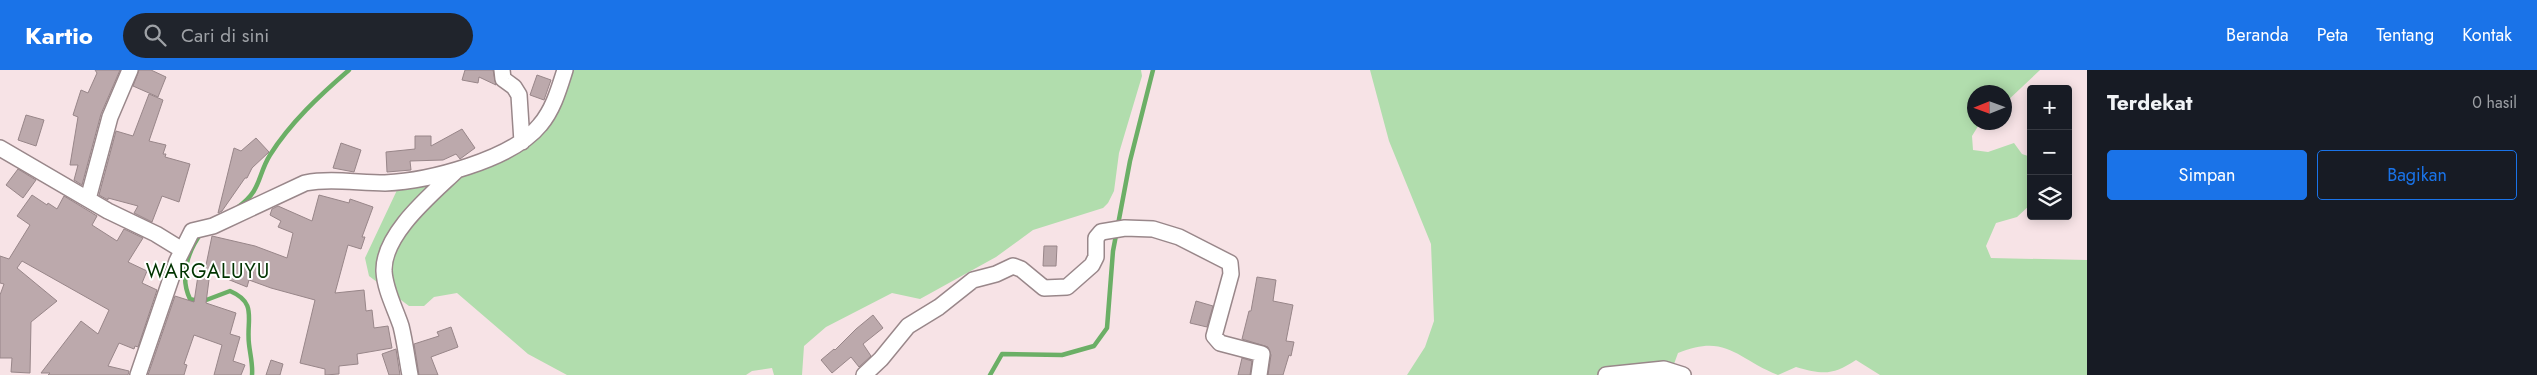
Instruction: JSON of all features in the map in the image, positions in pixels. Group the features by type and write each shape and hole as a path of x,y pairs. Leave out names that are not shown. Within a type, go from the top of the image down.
{"street":[{"path":"88,199 108,123 130,70"},
{"path":"502,70 503,79 514,87 519,95 522,142"},
{"path":"138,375 189,234 305,183 321,181 386,182 456,171 522,142 540,126 552,106 566,70"},
{"path":"0,148 182,250"},
{"path":"410,375 401,328 386,282 386,257 394,239 416,211 456,171"},
{"path":"864,375 881,360 904,329 939,307 973,280 996,274 1013,266 1021,269 1044,288 1069,285 1094,261 1096,238 1101,232 1125,228 1146,228 1172,234 1230,263 1231,274 1214,336 1220,343 1262,354 1259,375"},
{"path":"1606,375 1664,369 1684,375"}],"green space":[{"path":"573,70 1141,70 1142,76 1119,153 1114,191 1103,208 1033,230 996,257 920,299 892,293 826,327 804,346 802,375 774,375 772,368 752,371 746,375 567,375 528,354 457,293 434,297 424,306 409,306 369,276 365,258 398,188 437,180 506,159 555,119"},
{"path":"1370,70 2040,70 2012,96 2012,85 1967,85 1967,130 1976,130 1972,136 1973,150 1988,152 2014,143 2022,154 2027,156 2027,208 2017,217 1996,223 1986,246 1991,258 2087,260 2087,375 1880,375 1856,360 1834,371 1821,372 1796,367 1778,375 1731,350 1709,346 1678,353 1670,375 1407,375 1425,347 1434,321 1431,244 1389,141"}],"building":[{"path":"95,70 120,70 101,114 82,185 74,180 78,165 70,165 78,117 73,115 81,90 88,93 97,73"},
{"path":"139,70 151,70 166,77 158,97 133,86"},
{"path":"465,70 493,70 496,85 479,77 478,83 462,80"},
{"path":"537,75 551,80 544,100 530,95"},
{"path":"149,94 163,100 149,141 166,145 163,154 166,154 165,157 190,164 179,202 162,196 152,222 134,213 138,206 108,198 108,200 99,195 116,131 133,136"},
{"path":"26,115 44,120 36,146 18,140"},
{"path":"462,129 475,148 460,159 456,154 443,160 410,161 411,170 387,172 386,152 415,149 415,136 431,136 431,146"},
{"path":"256,138 269,152 252,168 247,178 245,178 222,211 218,213 234,148 241,151"},
{"path":"341,143 361,150 354,172 333,168"},
{"path":"18,169 36,180 23,198 6,185"},
{"path":"32,195 57,209 64,196 97,216 92,225 117,241 124,229 143,238 128,262 147,271 142,283 157,290 138,347 135,346 134,349 119,343 108,366 129,371 128,375 48,375 50,373 41,373 81,321 98,334 109,310 22,261 17,268 57,301 31,322 30,373 11,372 12,358 0,358 0,295 4,284 0,283 0,256 9,259 30,225 17,216"},
{"path":"319,195 349,203 350,199 373,207 362,237 365,237 361,249 348,245 335,293 364,290 366,311 372,310 374,328 388,326 392,348 357,354 358,364 339,366 339,374 325,375 325,369 300,363 315,300 249,280 247,287 210,272 206,303 236,313 230,334 240,337 233,361 245,365 241,375 214,375 222,345 194,335 184,364 187,365 184,375 148,375 175,296 194,302 199,269 205,270 212,236 255,246 287,258 293,233 278,227 281,221 270,215 272,209 278,206 312,221"},
{"path":"1044,246 1057,246 1056,266 1043,266"},
{"path":"1257,277 1276,280 1273,301 1293,305 1286,341 1294,342 1291,356 1289,355 1283,375 1268,375 1271,355 1268,347 1242,339 1249,311 1251,311"},
{"path":"1196,301 1213,306 1207,327 1190,323"},
{"path":"873,315 883,328 863,344 871,356 859,367 851,357 832,373 821,360 835,350"},
{"path":"451,327 458,347 431,357 438,375 419,375 414,344 439,336 437,332"},
{"path":"396,349 400,375 389,375 382,354"},
{"path":"1242,358 1252,361 1250,375 1238,375"},
{"path":"271,360 283,364 280,375 266,375"}],"waterway":[{"path":"238,207 246,201 255,189 266,163 278,143 317,99 349,70"},
{"path":"990,375 1002,354 1062,355 1094,346 1107,328 1113,251 1130,161 1153,70"},
{"path":"202,232 189,255 185,273 185,282 190,299 201,302 230,291 244,301 248,306 249,313 248,335 252,375"}],"district":[{"name":"WARGALUYU","path":"208,271"}]}
